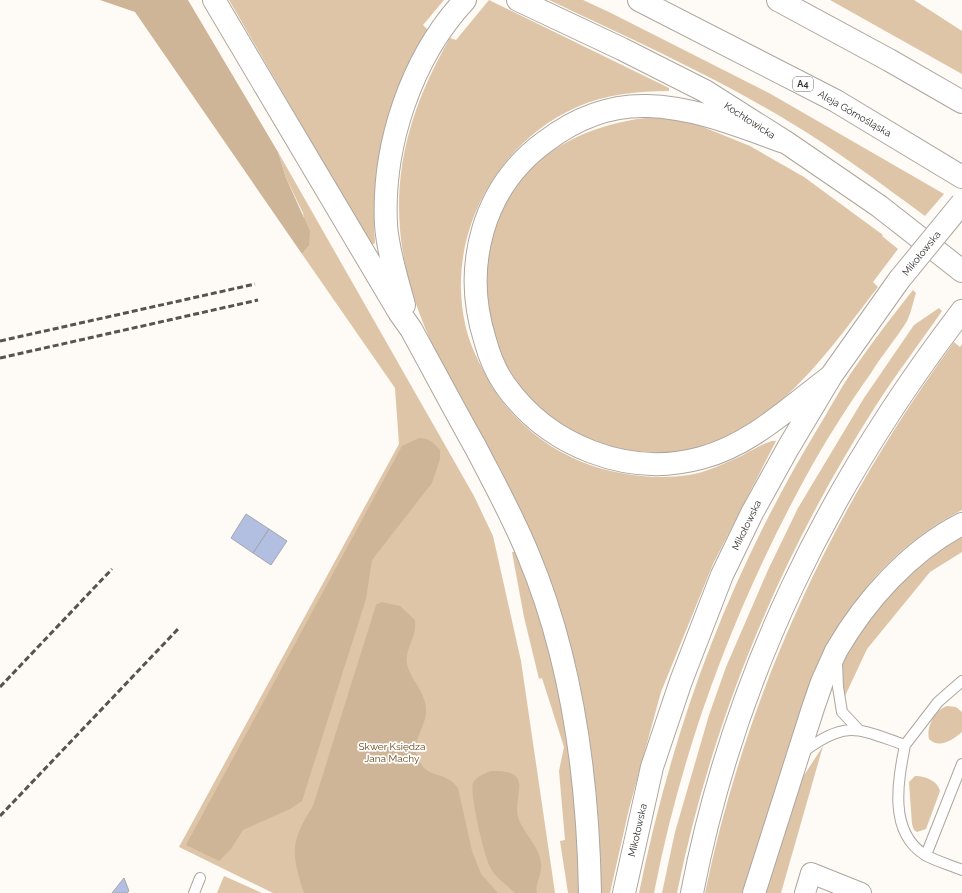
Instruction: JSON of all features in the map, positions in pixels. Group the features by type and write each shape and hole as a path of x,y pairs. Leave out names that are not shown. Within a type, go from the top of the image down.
{"main road":[{"path":"214,0 399,312 411,329 503,500 528,553 548,609 569,690 583,772 589,841 590,893"},
{"path":"411,329 388,241 386,225 388,185 394,140 404,102 417,73 440,33 465,0"},
{"name":"Kochłowicka","path":"518,0 622,49 705,91 787,143 879,206 962,271"},
{"name":"Aleja Górnośląska","path":"639,0 836,101 962,177"},
{"path":"778,0 889,60 962,102"},
{"path":"787,143 698,113 647,106 625,107 601,112 579,120 560,131 527,157 502,187 494,201 482,236 475,268 475,298 477,316 490,356 497,372 505,384 529,412 544,426 574,445 598,454 624,461 644,464 685,461 720,452 752,435 831,376"},
{"name":"Mikołowska","path":"624,893 652,767 678,687 700,628 752,514 788,448 831,376 900,280 962,203"},
{"path":"692,893 722,769 754,678 786,598 828,514 862,455 907,385 960,314"},
{"path":"754,893 822,682 836,652 854,623 889,581 939,538 962,524"}],"street":[{"path":"804,893 811,873 861,893"}],"lane":[{"path":"836,652 838,687 842,712 858,729"},
{"path":"960,687 938,702 905,745 898,783 899,812 911,843 926,855 962,870"},
{"path":"797,757 818,741 843,730 858,729 905,745"},
{"path":"926,855 962,764"},
{"path":"194,893 200,878"}],"green space":[{"path":"100,0 188,0 278,152 286,178 310,231 309,246 302,254 135,12"},
{"path":"229,0 444,0 423,25 428,30 404,73 384,133 377,172 374,225 375,243 372,245 370,243"},
{"path":"489,0 669,88 669,91 611,96 577,107 548,123 522,144 500,169 482,198 470,228 463,261 461,294 466,328 470,343 489,382 510,411 522,424 550,446 582,462 621,473 648,477 696,474 721,465 769,442 776,441 713,564 661,692 629,809 610,893 600,893 600,852 594,771 576,667 570,646 422,320 410,282 402,246 399,210 401,176 407,141 417,107 450,38 456,40"},
{"path":"549,0 583,0 611,13 769,93 944,194 925,216 823,143 759,104 670,58"},
{"path":"830,0 914,0 962,31 962,74"},
{"path":"656,117 686,120 750,146 804,177 883,235 882,236 898,249 873,282 878,287 847,328 814,368 778,403 757,419 721,440 675,452 643,453 627,451 593,441 559,423 531,399 508,368 494,338 489,318 486,270 495,228 506,202 527,173 542,159 558,147 576,137 596,129 615,123"},
{"name":"Skwer Księdza Jana Machy","path":"278,152 474,496 493,536 521,661 555,893 273,893 179,847 399,444 395,388 302,254 309,246 303,213 286,178"},
{"path":"913,290 916,293 907,321 853,399 820,452 804,480 755,579 713,680 695,733 679,785 654,893 639,893 653,831 687,711 731,596 757,539 786,483 842,387 871,344"},
{"path":"939,308 942,311 875,407 841,464 809,521 780,581 730,702 709,765 677,893 662,893 675,832 709,715 726,667 768,570 798,508 864,398 914,325"},
{"path":"954,342 960,347 962,344 962,510 924,533 892,559 866,589 843,621 825,655 794,731 742,893 705,893 723,818 745,745 770,674 800,604 833,536 870,470 910,405"},
{"path":"419,438 431,441 440,450 440,459 432,483 372,560 366,599 302,801 290,809 243,830 231,849 219,861 186,845 402,446"},
{"path":"962,534 962,552 930,572 867,649 845,696 841,675 844,661 851,647 872,616 908,574 928,557"},
{"path":"512,552 515,552 531,593 544,634 564,719 571,762 575,806 579,893 568,893 560,841 565,840 559,771 564,747 542,678 539,679 524,617"},
{"path":"381,602 400,606 415,620 414,633 407,653 407,664 426,705 425,719 416,744 417,757 425,768 449,779 458,788 472,851 481,874 498,893 304,893 295,857 297,839 305,818 313,806 376,605"},
{"path":"947,706 956,707 962,712 962,732 946,742 933,742 929,739 928,734 930,724 935,715"},
{"path":"823,746 781,893 766,893 803,777"},
{"path":"491,771 505,772 514,775 518,780 517,811 519,820 538,851 540,857 541,871 536,890 537,893 515,893 496,876 488,863 478,826 472,789 473,783 476,779"},
{"path":"915,776 923,777 934,782 939,787 940,791 926,829 917,832 914,830 912,824 909,782"},
{"path":"224,876 262,893 217,893"}],"building":[{"path":"246,514 269,529 253,553 231,538"},
{"path":"269,529 287,541 271,565 253,553"},
{"path":"124,878 129,891 127,893 112,893"}],"railway":[{"path":"0,341 255,284"},
{"path":"0,358 258,300"},
{"path":"0,687 112,569"},
{"path":"0,816 178,629"}]}
